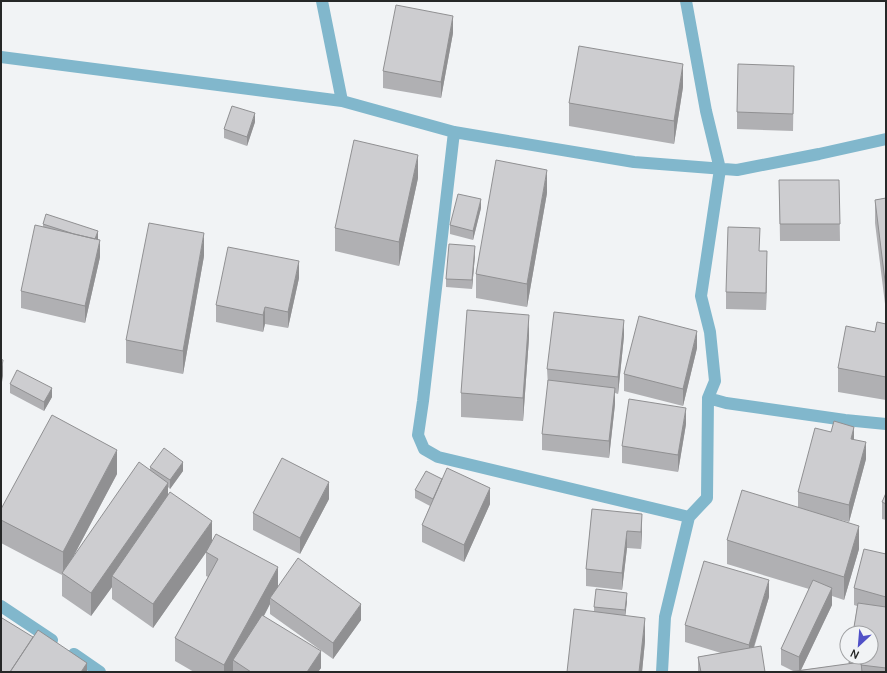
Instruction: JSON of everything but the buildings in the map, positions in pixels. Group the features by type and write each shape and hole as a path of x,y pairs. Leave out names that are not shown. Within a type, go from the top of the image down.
{"street":[{"path":"322,1 342,102"},
{"path":"662,672 665,617 689,517 707,498 708,398 715,381 710,332 701,296 720,169 706,111 686,1"},
{"path":"1,57 342,102 454,132 634,162 737,170 886,139"},
{"path":"454,132 418,435 424,449 438,457 689,517"},
{"path":"708,398 734,404 846,420 886,424"},
{"path":"1,606 100,672"}]}
